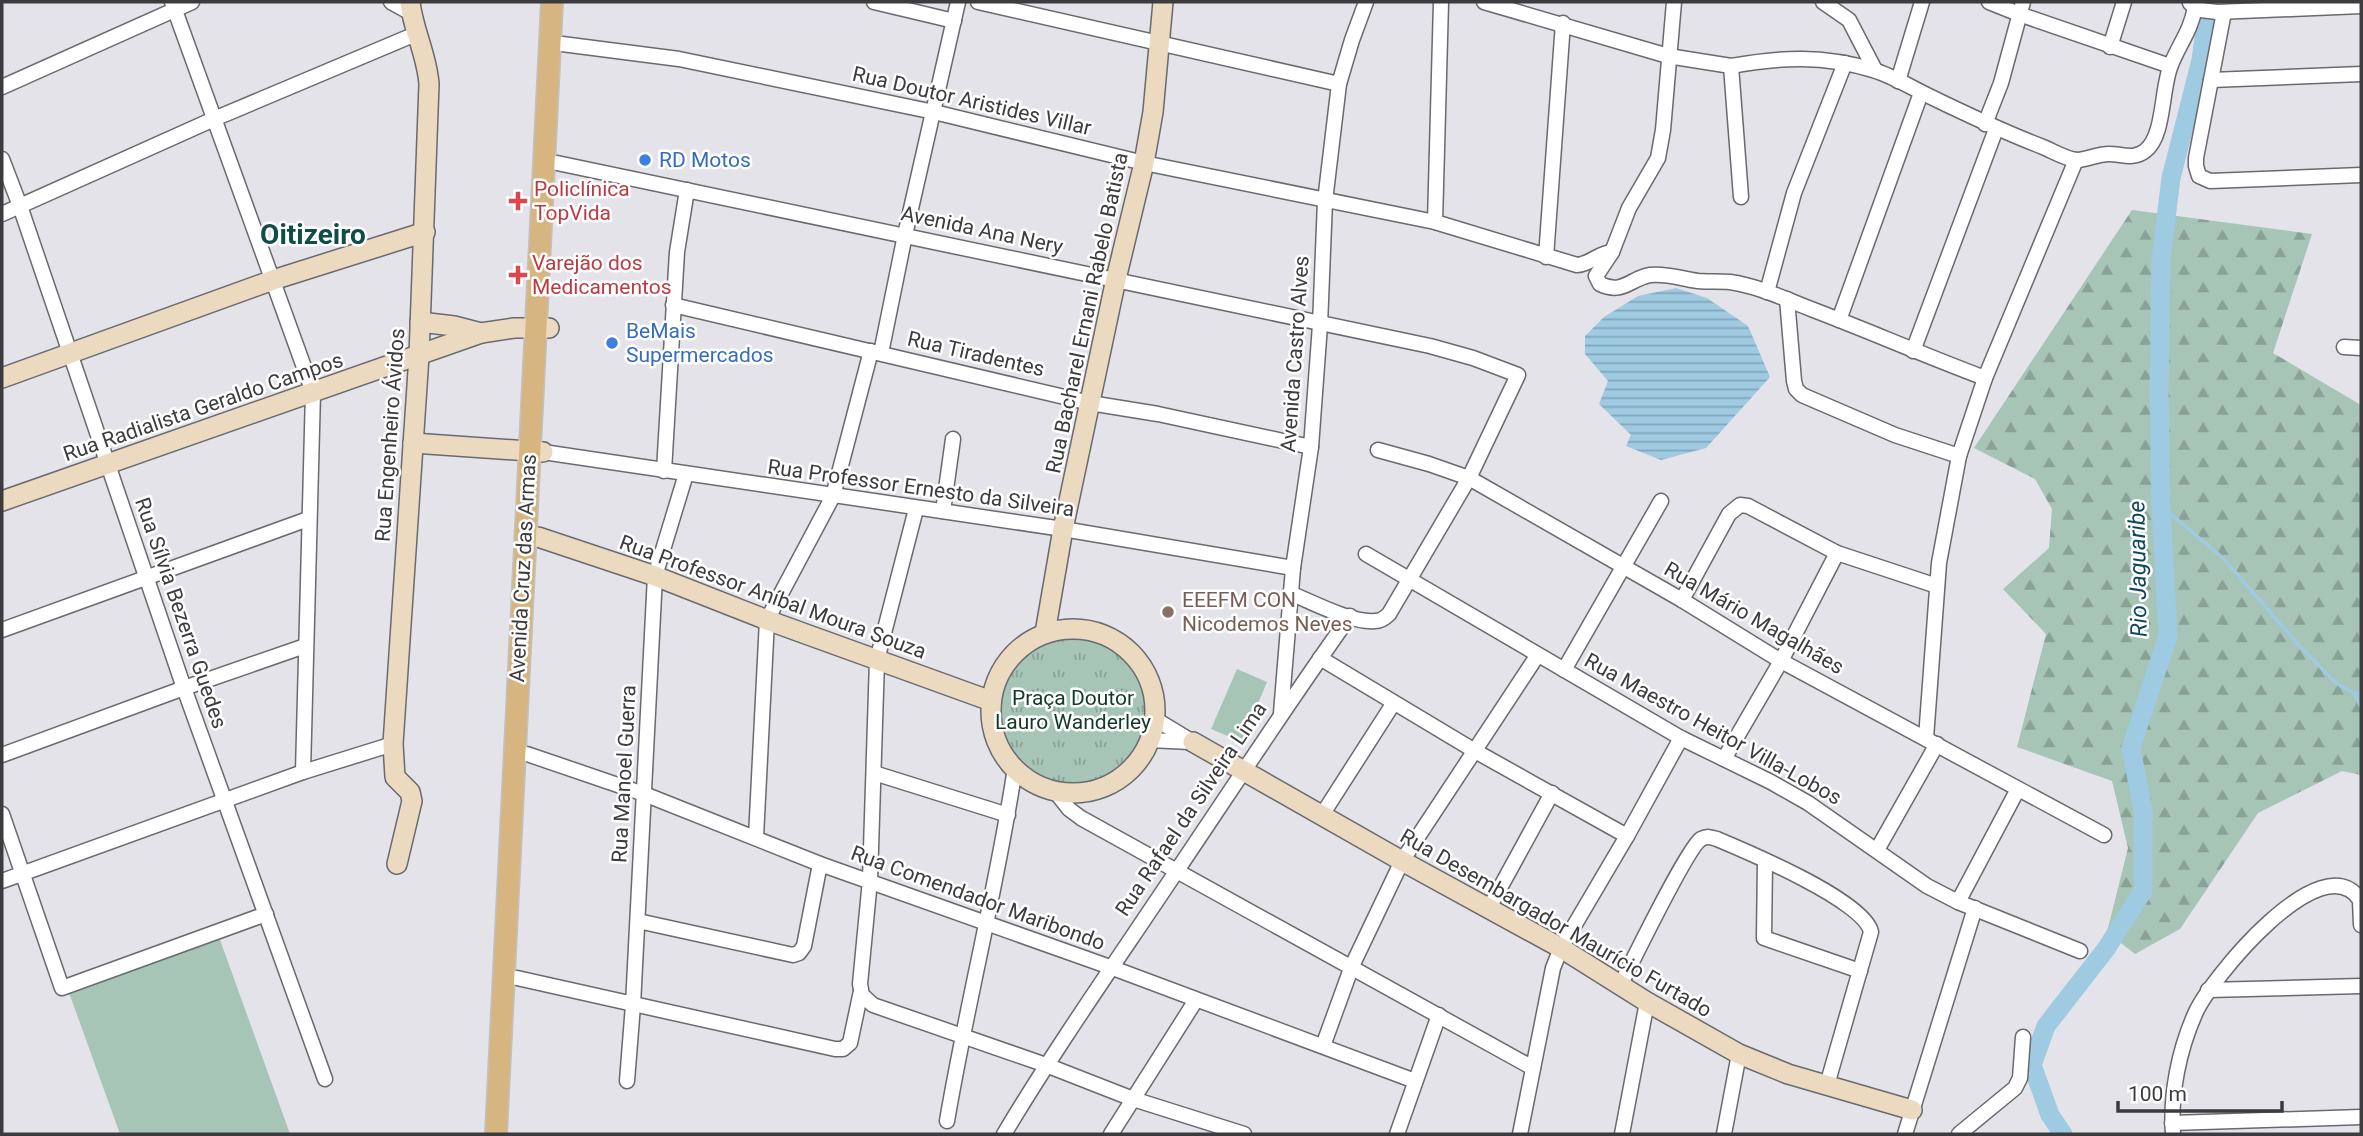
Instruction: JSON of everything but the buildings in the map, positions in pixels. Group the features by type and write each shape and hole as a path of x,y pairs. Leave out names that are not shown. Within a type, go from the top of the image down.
{"main road":[{"name":"Avenida Cruz das Armas","path":"496,1134 536,452 552,2"},
{"name":"Avenida Cruz das Armas","path":"542,328 557,163 566,2"},
{"name":"Avenida Cruz das Armas","path":"509,1134 538,537 536,452"}],"street":[{"path":"2,87 173,6 192,2"},
{"path":"391,2 410,7"},
{"path":"874,2 954,21"},
{"path":"756,837 767,620 833,496 876,352 958,2"},
{"path":"978,2 1339,84"},
{"name":"Rua Bacharel Ernani Rabelo Batista","path":"1045,633 1063,529 1116,279 1144,163 1153,112 1163,2"},
{"name":"Avenida Castro Alves","path":"1281,713 1290,593 1311,447 1325,201 1339,84 1366,2"},
{"path":"1435,222 1441,2"},
{"path":"1484,2 1501,4 1668,56 1731,66 1767,60 1821,58 1875,70 1990,126 2076,160 2110,154 2128,157 2147,150 2158,128 2170,66 2188,34 2195,6 2221,12 2361,6"},
{"path":"1674,2 1665,112 1658,158 1629,208 1612,252 1596,276 1600,284 1611,288 1620,287 1644,277 1659,275 1695,281 1732,282 1787,299 1985,378"},
{"path":"1823,2 1849,20 1875,70"},
{"path":"1898,81 1922,2"},
{"path":"1989,2 2021,8 2110,47 2170,66"},
{"path":"2110,47 2124,2"},
{"path":"173,6 313,392 303,772"},
{"name":"Rua Engenheiro Ávidos","path":"397,864 412,801 410,792 395,776 393,744 421,322 429,84 428,69 410,7"},
{"path":"1913,351 1990,126 2021,8"},
{"path":"2221,12 2196,158 2199,176 2210,181 2361,175"},
{"path":"1546,257 1563,23"},
{"path":"2,214 214,119 418,33"},
{"name":"Rua Doutor Aristides Villar","path":"562,44 679,59 934,112 1144,163 1435,222 1577,265 1586,265 1602,254 1612,252"},
{"path":"1767,292 1794,193 1845,63"},
{"path":"1731,66 1741,197"},
{"path":"2211,80 2361,75"},
{"path":"1839,320 1921,93"},
{"name":"Rua Sílvia Bezerra Guedes","path":"2,159 184,688 325,1079"},
{"path":"1877,850 1932,741 1937,586 1959,456 1985,378 2076,160"},
{"name":"Avenida Ana Nery","path":"557,163 1116,279 1320,325 1430,346 1473,358 1518,375 1469,478"},
{"path":"664,471 677,252 687,190"},
{"path":"2,378 272,280 425,232"},
{"path":"1787,299 1794,381 1796,389 1802,395 1895,435 1959,456"},
{"name":"Rua Tiradentes","path":"673,305 1090,403 1311,447"},
{"path":"421,322 481,333 514,328 542,328"},
{"name":"Rua Radialista Geraldo Campos","path":"2,501 481,333"},
{"path":"2344,347 2361,348"},
{"path":"943,511 953,439"},
{"path":"413,443 536,452"},
{"name":"Rua Mário Magalhães","path":"1378,450 1469,478 1682,600 1781,661 2104,835"},
{"name":"Rua Professor Ernesto da Silveira","path":"536,452 1063,529 1293,568"},
{"name":"Rua Manoel Guerra","path":"626,1081 634,1005 655,576 686,474"},
{"path":"1290,593 1350,617 1372,622 1384,619 1469,478"},
{"path":"1564,670 1661,501"},
{"path":"1682,600 1729,514 1740,505 1748,506 1837,554 1937,586"},
{"path":"517,978 806,1043 843,1049 850,1044 860,991 870,880 877,660 916,509"},
{"path":"2,630 308,519"},
{"name":"Rua Professor Aníbal Moura Souza","path":"538,537 655,576 767,620 991,701"},
{"name":"Rua Maestro Heitor Villa-Lobos","path":"1366,554 1681,738 1772,782 1808,803 1927,886 1958,902 2080,951"},
{"path":"1724,759 1781,661 1837,554"},
{"name":"Rua Rafael da Silveira Lima","path":"1004,1134 1110,967 1281,713 1350,617"},
{"path":"1068,629 1096,632 1122,644 1142,665 1153,691 1155,719 1148,746 1132,768 1109,785 1082,792 1054,790 1033,782 1003,754 995,737 991,701 997,679 1008,659 1025,643 1045,633 1068,629"},
{"path":"2,755 305,646"},
{"path":"1322,1046 1352,966 1402,861 1537,656"},
{"path":"1320,658 1393,704 1627,836"},
{"path":"1322,815 1393,704"},
{"name":"Rua Desembargador Maurício Furtado","path":"1155,719 1242,771 1561,948 1647,1002 1739,1054 1764,1066 1913,1110"},
{"path":"1520,1134 1547,988 1561,948 1681,738"},
{"name":"Rua Desembargador Maurício Furtado","path":"1150,740 1193,742"},
{"path":"2,881 303,772 393,744"},
{"name":"Rua Comendador Maribondo","path":"527,754 645,794 820,864 1110,967 1415,1081"},
{"path":"947,1121 1015,768"},
{"path":"874,773 1007,815"},
{"path":"1958,902 2018,789"},
{"path":"1054,790 1069,809 1081,818 1533,1068"},
{"path":"1489,908 1552,793"},
{"path":"2,814 62,988 266,914"},
{"path":"1621,984 1686,862 1702,839 1717,839 1817,885 1867,923 1871,932 1827,1085"},
{"path":"1765,861 1764,938 1860,971"},
{"path":"638,921 793,955 799,953 804,946 820,864"},
{"path":"2361,925 2361,900 2344,887 2335,885 2308,894 2254,936 2208,990 2195,1013 2175,1081 2173,1129 2361,1117"},
{"path":"1905,1134 1975,908"},
{"path":"2208,990 2361,985"},
{"path":"860,991 865,1000 873,1005 1046,1065 1133,1099 1240,1134"},
{"path":"1111,1134 1196,1000"},
{"path":"1622,1134 1647,1002"},
{"path":"1397,1134 1439,1015"},
{"path":"1959,1134 2015,1088 2020,1078 2023,1037"},
{"path":"1724,1134 1739,1054"}],"green space":[{"path":"2132,210 2312,234 2273,353 2361,405 2361,775 2342,771 2258,813 2180,929 2135,954 2107,932 2128,848 2112,781 2017,747 2046,634 2003,589 2049,548 2052,509 2035,479 1974,448"},
{"name":"Praça Doutor Lauro Wanderley","path":"1073,637 1101,642 1125,658 1141,682 1146,710 1141,738 1125,762 1101,778 1073,783 1045,778 1021,762 1005,738 1000,710 1005,682 1021,658 1045,642"},
{"path":"1237,669 1267,682 1242,742 1211,729"},
{"path":"219,937 290,1134 120,1134 68,990"}],"water":[{"path":"1676,288 1707,298 1748,326 1770,377 1706,448 1661,460 1626,446 1631,435 1599,404 1608,381 1585,354 1585,336 1604,317 1638,296"}],"waterway":[{"name":"Rio Jaguaribe","path":"2063,1134 2050,1115 2032,1065 2046,1026 2106,949 2143,891 2143,810 2131,748 2168,636 2161,506 2161,259 2171,178 2201,60 2209,2"},
{"path":"2161,506 2223,558 2296,642 2336,683 2354,693 2361,693"},
{"path":"2354,693 2361,707"}],"place":[{"name":"RD Motos","path":"645,160"},
{"name":"Policlínica TopVida","path":"518,201"},
{"name":"Varejão dos Medicamentos","path":"518,275"},
{"name":"BeMais Supermercados","path":"612,343"},
{"name":"EEEFM CON Nicodemos Neves","path":"1168,612"}],"district":[{"name":"Oitizeiro","path":"313,234"}]}
